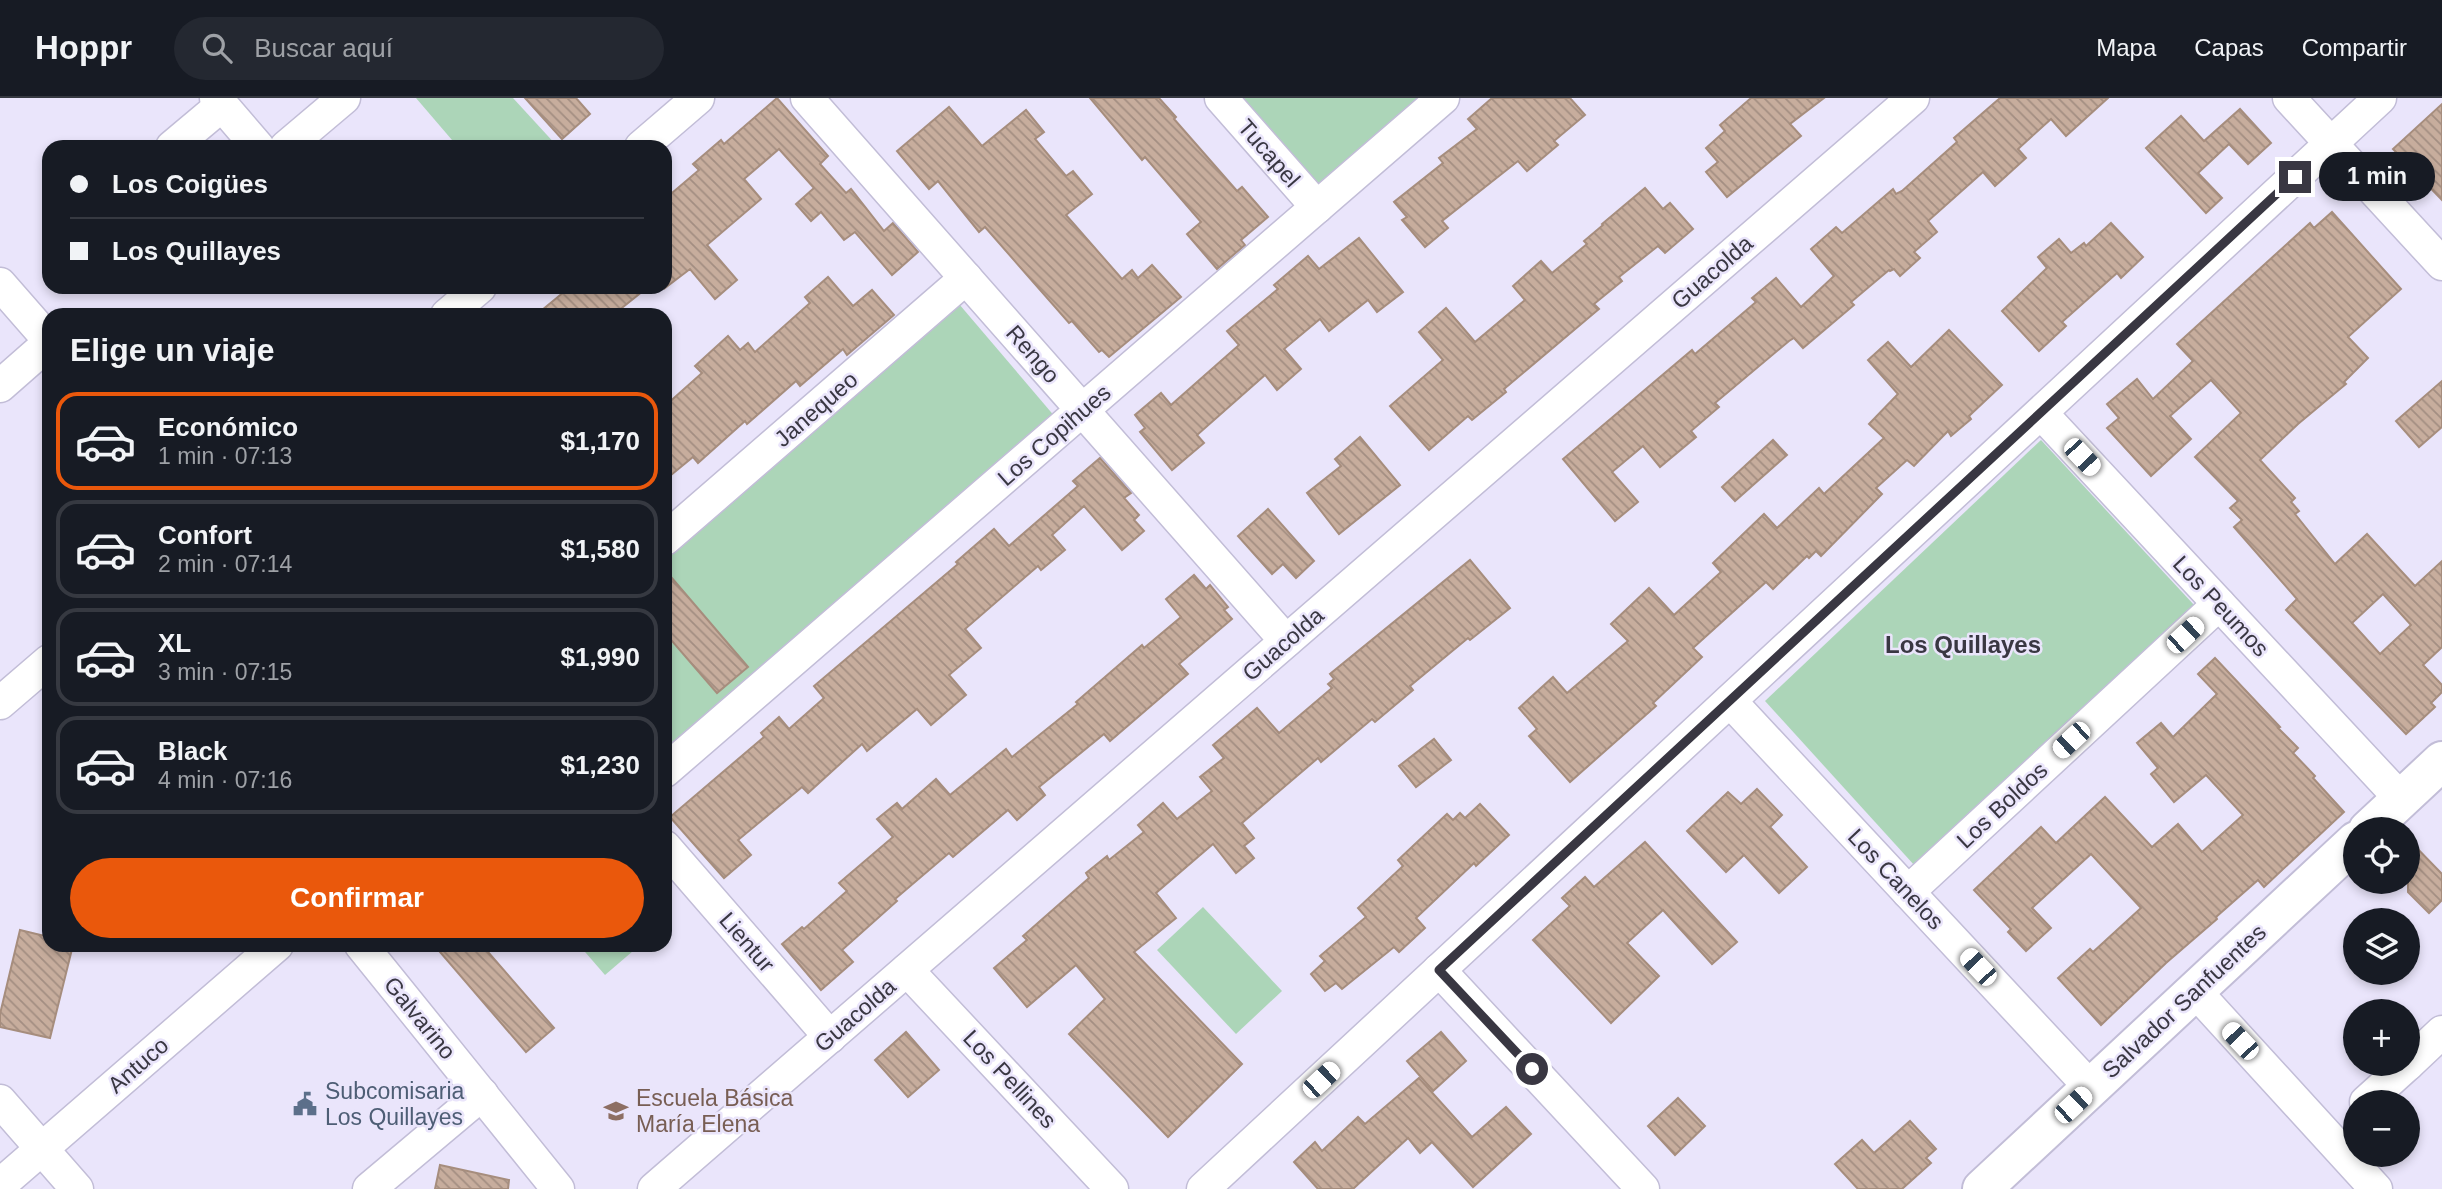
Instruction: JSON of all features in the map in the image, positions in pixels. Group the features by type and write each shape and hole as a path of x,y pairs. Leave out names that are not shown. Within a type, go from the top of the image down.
{"street":[{"path":"294,140 344,98"},
{"path":"649,140 698,98"},
{"name":"Rengo","path":"807,98 1286,641"},
{"name":"Tucapel","path":"1221,98 1317,207"},
{"name":"Los Copihues","path":"672,765 1443,98"},
{"name":"Guacolda","path":"654,1189 1913,98"},
{"path":"2289,98 2442,264"},
{"path":"1203,1189 2380,98"},
{"path":"179,140 219,101 252,140"},
{"name":"Janequeo","path":"672,533 966,278"},
{"path":"0,284 42,334"},
{"path":"455,308 472,294"},
{"path":"0,386 42,348"},
{"name":"Los Peumos","path":"2041,413 2401,799"},
{"name":"Los Boldos","path":"1908,892 2219,604"},
{"path":"2,696 42,666"},
{"name":"Los Canelos","path":"1730,701 2091,1088"},
{"path":"2382,817 2440,766"},
{"name":"Salvador Sanfuentes","path":"1982,1189 2343,853"},
{"name":"Lientur","path":"672,855 830,1037"},
{"name":"Antuco","path":"0,1185 269,952"},
{"name":"Galvarino","path":"366,952 558,1189"},
{"name":"Los Pellines","path":"907,970 1112,1189"},
{"path":"1439,970 1643,1189"},
{"path":"2194,991 2376,1189"},
{"path":"2420,1053 2442,1032"},
{"path":"2379,1090 2395,1076"},
{"path":"369,1189 482,1094"},
{"path":"0,1101 77,1189"},
{"path":"2329,1137 2343,1124"}],"green space":[{"path":"416,98 513,98 552,140 452,140"},
{"path":"1227,98 1427,98 1314,197"},
{"path":"959,304 1056,418 672,748 672,550"},
{"path":"2041,440 2195,606 1915,866 1765,701"},
{"path":"1203,907 1282,991 1236,1034 1157,950"},
{"path":"585,952 632,952 605,975"}],"building":[{"path":"525,98 576,98 590,114 562,139"},
{"path":"777,98 828,156 820,164 846,193 851,189 884,231 893,223 918,252 892,275 855,232 844,240 821,212 811,221 796,204 814,188 779,149 744,179 761,199 707,245 737,280 715,299 690,269 672,283 672,193 699,170 693,164 721,140 724,144"},
{"path":"1090,98 1159,98 1237,191 1242,187 1268,217 1241,240 1245,245 1217,269 1187,234 1201,222 1145,157 1142,160"},
{"path":"1492,98 1570,98 1585,115 1554,141 1558,145 1527,171 1518,161 1442,221 1448,228 1425,247 1402,220 1407,217 1394,202 1443,163 1439,158 1477,129 1468,119"},
{"path":"1751,98 1824,98 1790,124 1801,136 1727,197 1706,172 1718,162 1706,148 1725,131 1720,125"},
{"path":"2000,98 2108,98 2066,136 2051,119 2018,149 2026,158 1995,186 1983,172 1928,221 1937,232 1914,252 1920,258 1900,276 1894,269 1889,270 1851,302 1854,305 1803,348 1794,338 1789,341 1715,403 1719,407 1691,431 1696,437 1660,467 1643,446 1612,472 1638,502 1615,521 1563,459 1692,350 1695,354 1756,302 1752,298 1776,278 1801,307 1834,276 1811,249 1836,227 1842,233 1893,189 1896,194 1902,191 1957,142 1954,138"},
{"path":"2442,104 2442,200 2393,149"},
{"path":"949,107 982,146 1026,110 1044,132 1035,139 1066,176 1073,171 1092,194 1066,215 1122,279 1132,270 1138,278 1152,265 1181,297 1109,357 1102,350 1099,352 1072,321 1069,323 985,227 979,232 938,181 929,189 897,151"},
{"path":"2240,109 2271,143 2248,164 2229,144 2198,173 2222,198 2206,213 2146,148 2181,116 2204,141"},
{"path":"1645,188 1663,209 1670,203 1693,229 1665,253 1658,246 1619,277 1622,281 1594,304 1599,309 1504,389 1506,392 1472,420 1468,416 1429,450 1390,406 1443,360 1419,332 1446,308 1475,342 1525,300 1513,286 1541,261 1552,273 1587,244 1584,241 1602,224"},
{"path":"2332,212 2401,289 2348,337 2368,358 2344,382 2346,384 2260,460 2295,498 2291,502 2299,511 2295,514 2335,564 2367,534 2415,586 2442,561 2442,647 2423,665 2442,685 2442,692 2431,703 2435,707 2406,734 2286,610 2297,599 2234,527 2242,520 2230,508 2238,501 2195,457 2241,413 2211,380 2170,416 2191,439 2151,476 2107,428 2119,418 2107,404 2137,379 2153,399 2193,361 2177,344 2310,223 2314,228","holes":["2383,594 2411,625 2380,654 2352,623"]},
{"path":"2111,223 2143,257 2121,278 2117,273 2062,322 2066,326 2039,351 2002,311 2047,268 2038,257 2059,239 2071,253 2084,243 2086,246"},
{"path":"1359,238 1403,292 1377,312 1368,300 1329,331 1320,319 1284,349 1301,369 1277,390 1265,375 1197,435 1204,443 1172,470 1140,432 1145,428 1135,415 1161,393 1171,405 1239,345 1227,331 1278,289 1274,285 1308,256 1319,269"},
{"path":"828,277 853,306 872,290 894,315 847,355 843,349 800,386 796,381 698,463 693,457 672,474 672,400 702,373 695,366 728,336 740,350 748,343 755,352 810,303 805,297"},
{"path":"562,294 639,294 622,308 544,308"},
{"path":"1949,330 2002,385 1969,416 1971,419 1951,436 1948,431 1914,466 1907,460 1876,488 1882,494 1821,556 1816,551 1809,558 1807,556 1773,589 1766,582 1693,648 1702,657 1653,703 1656,706 1570,782 1529,736 1537,729 1519,708 1553,677 1567,693 1628,641 1611,624 1649,588 1674,615 1721,572 1713,563 1764,514 1777,528 1819,488 1824,494 1884,438 1869,424 1898,394 1868,360 1888,342 1911,367"},
{"path":"2442,381 2442,427 2419,447 2396,421"},
{"path":"1360,437 1400,485 1339,534 1307,493 1341,466 1335,459"},
{"path":"1773,440 1787,455 1735,501 1722,487"},
{"path":"1100,458 1131,493 1124,498 1139,515 1134,520 1144,531 1122,550 1084,506 1052,535 1065,550 1041,570 1038,566 965,629 981,648 949,675 966,695 931,725 917,709 867,751 862,744 808,793 802,787 738,840 751,855 724,878 672,819 672,815 764,737 761,733 779,717 789,729 824,698 814,686 958,564 956,562 994,529 1009,546 1078,486 1073,481"},
{"path":"1268,509 1314,561 1296,578 1283,564 1272,574 1238,536"},
{"path":"1470,560 1510,608 1470,640 1468,638 1410,686 1413,690 1375,722 1372,719 1321,762 1318,758 1242,823 1254,838 1244,846 1254,858 1236,873 1213,844 1156,893 1176,918 1134,952 1242,1064 1168,1137 1069,1034 1105,999 1076,965 1027,1007 994,968 1027,940 1023,936 1089,878 1086,873 1107,856 1109,860 1144,832 1138,825 1163,803 1177,819 1212,791 1200,777 1224,758 1213,745 1257,708 1279,733 1332,688 1328,684 1334,679 1330,674"},
{"path":"1194,575 1206,589 1210,585 1228,607 1224,610 1232,619 1179,664 1188,674 1110,741 1104,734 1039,787 1045,795 1017,820 1008,810 953,857 949,853 895,899 897,901 842,950 853,962 821,990 782,944 802,927 804,929 847,891 839,883 893,837 877,819 897,803 902,809 936,779 950,795 1006,749 1012,757 1078,704 1076,702 1142,645 1144,648 1181,617 1166,599"},
{"path":"672,578 748,667 717,693 672,641"},
{"path":"2215,658 2298,748 2293,753 2344,812 2264,887 2258,880 2101,1025 2058,978 2090,949 2093,952 2141,908 2091,854 2032,908 2051,928 2026,951 2008,932 2011,929 1974,890 2041,827 2056,843 2105,797 2152,847 2178,824 2202,852 2243,815 2206,775 2174,802 2151,774 2158,768 2137,743 2161,723 2173,737 2217,694 2198,674"},
{"path":"1434,739 1451,760 1416,787 1399,766"},
{"path":"1757,789 1782,815 1770,827 1807,867 1779,893 1744,855 1726,872 1687,831 1728,792 1741,804"},
{"path":"1480,804 1509,835 1476,866 1474,863 1416,918 1425,928 1399,952 1394,947 1342,989 1336,983 1325,991 1311,974 1325,961 1320,956 1366,917 1358,908 1403,866 1398,860 1447,814 1453,820 1460,813 1465,818"},
{"path":"1645,842 1737,942 1712,964 1663,910 1627,943 1659,976 1611,1023 1533,940 1570,906 1562,898 1585,877 1594,887"},
{"path":"2420,851 2442,874 2442,900 2429,913 2410,894 2420,894"},
{"path":"20,930 42,935 42,952 71,952 50,1038 0,1027 0,1014"},
{"path":"440,952 488,952 554,1028 526,1052"},
{"path":"906,1032 939,1070 908,1097 875,1060"},
{"path":"1441,1032 1466,1061 1433,1091 1407,1061"},
{"path":"1419,1078 1472,1137 1506,1107 1531,1134 1473,1187 1432,1142 1420,1153 1408,1138 1353,1189 1318,1189 1294,1162 1315,1142 1322,1151 1358,1117 1365,1124"},
{"path":"1678,1098 1705,1126 1675,1155 1648,1126"},
{"path":"1910,1121 1936,1149 1926,1158 1931,1163 1902,1189 1858,1189 1835,1164 1862,1140 1874,1153"},
{"path":"440,1165 509,1180 508,1189 435,1189"}],"place":[{"name":"Subcomisaria Los Quillayes","path":"305,1104"},
{"name":"Escuela Básica María Elena","path":"616,1111"}],"district":[{"name":"Los Quillayes","path":"1963,645"}],"route":[{"path":"1532,1069 1439,970 2295,177"}]}
